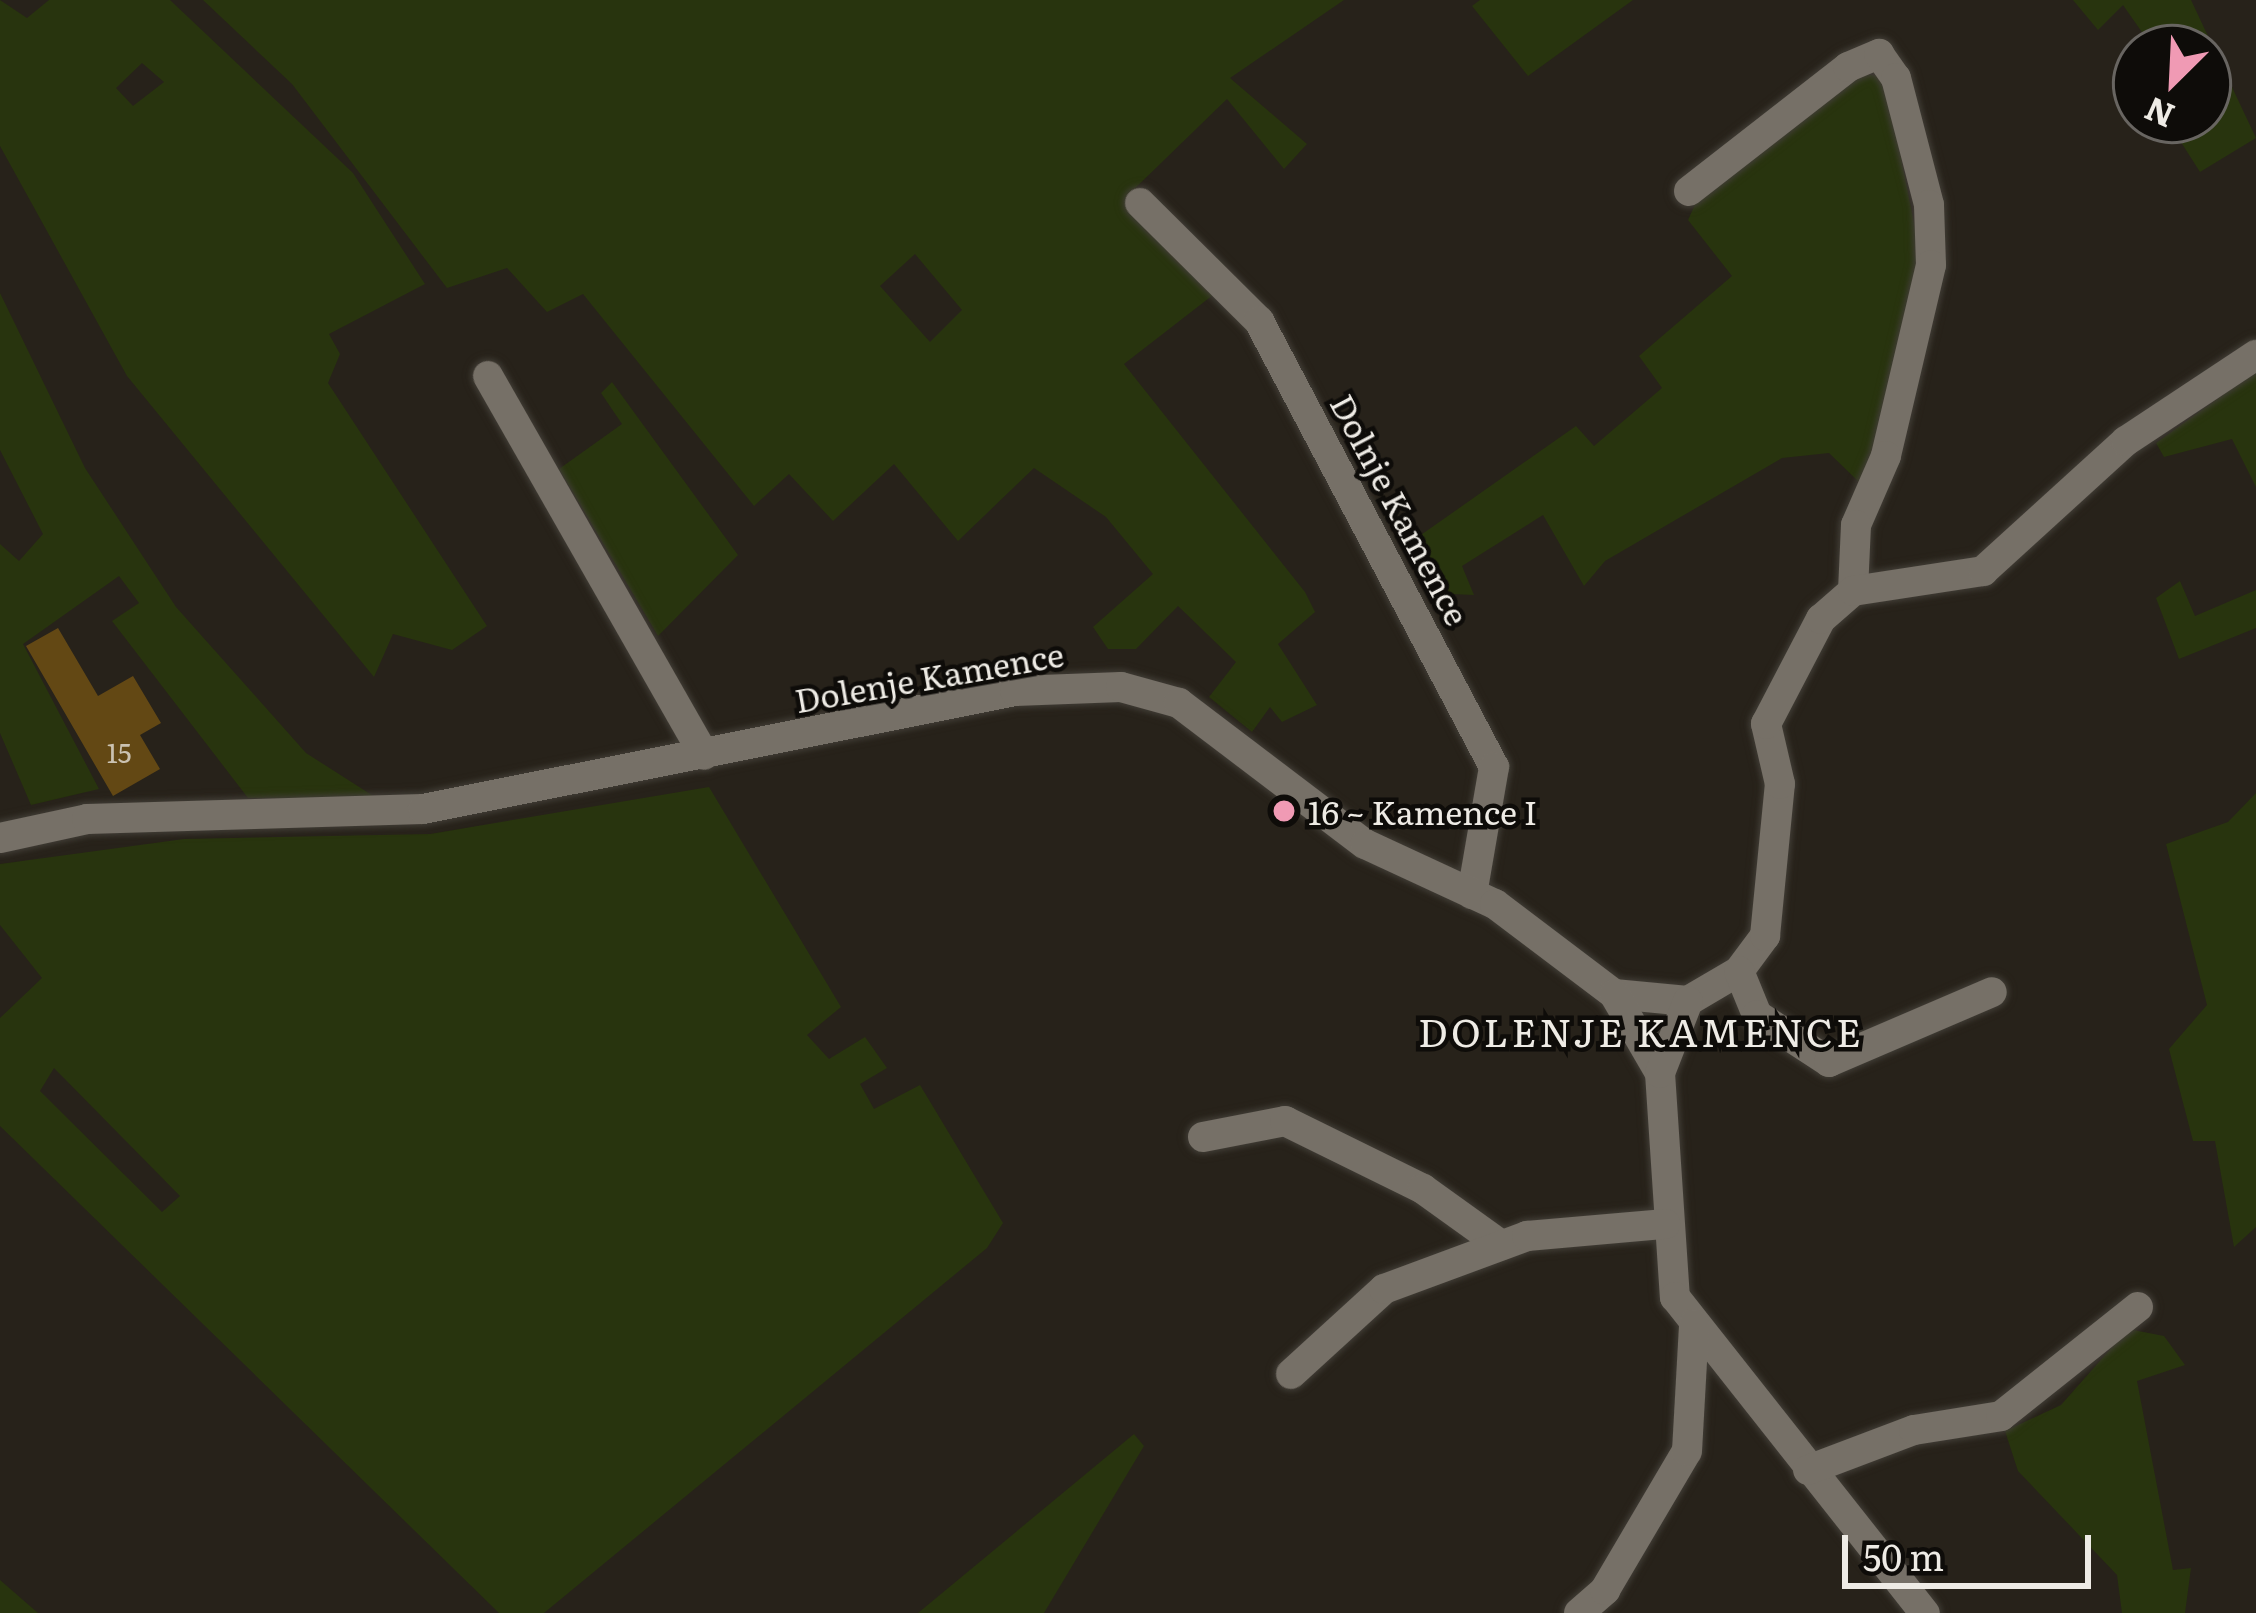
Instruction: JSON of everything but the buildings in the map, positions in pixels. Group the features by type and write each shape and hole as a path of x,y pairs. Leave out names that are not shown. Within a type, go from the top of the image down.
{"street":[{"path":"1690,191 1848,67 1879,55 1896,78 1929,205 1931,266 1886,456 1856,525 1853,591"},
{"name":"Dolnje Kamence","path":"1140,202 1259,322 1494,767 1472,894"},
{"path":"1925,1613 1675,1298 1665,1224 1660,1073 1688,1001 1739,971 1765,936 1780,784 1766,724 1821,619 1853,591 1983,572 2126,441 2256,355"},
{"path":"488,376 704,755"},
{"name":"Dolenje Kamence","path":"0,838 87,819 423,809 1015,691 1121,687 1179,704 1365,844 1472,894 1615,994 1688,1001"},
{"path":"1739,971 1757,1015 1829,1062 1992,992"},
{"path":"1615,994 1660,1073"},
{"path":"1203,1137 1285,1121 1423,1190 1501,1245"},
{"path":"1291,1375 1384,1289 1501,1245 1665,1224"},
{"path":"1808,1470 1914,1430 2001,1416 2138,1307"},
{"path":"1579,1613 1605,1590 1687,1451 1694,1324"}],"green space":[{"path":"0,0 27,18 49,0 170,0 353,173 425,284 329,334 340,354 328,383 487,626 452,650 393,634 374,677 127,376 0,146","holes":["142,63 164,82 133,106 116,88"]},
{"path":"203,0 1344,0 1230,78 1307,144 1284,169 1227,99 1125,198 1213,295 1124,364 1305,592 1315,612 1278,644 1317,705 1282,722 1270,707 1252,732 1209,697 1236,662 1178,606 1136,649 1108,649 1093,627 1153,574 1106,517 1034,468 958,541 894,464 833,521 789,474 754,506 583,294 547,312 507,268 447,288 292,84","holes":["915,254 962,310 930,342 880,286"]},
{"path":"1480,0 1633,0 1528,76 1472,6"},
{"path":"2073,0 2191,0 2202,24 2136,24 2123,5 2098,30"},
{"path":"1857,74 1885,76 1923,269 1879,450 1860,483 1829,453 1782,458 1605,561 1584,586 1543,515 1462,566 1474,595 1429,593 1408,544 1576,426 1594,446 1662,388 1639,356 1732,276 1688,220 1697,200"},
{"path":"2232,87 2256,138 2200,172 2182,144 2232,144"},
{"path":"0,293 85,468 176,607 306,753 378,799 248,798 112,621 139,603 119,576 23,644 99,789 31,805 0,733 0,544 19,561 43,534 0,450"},
{"path":"2256,371 2256,487 2232,439 2164,457 2156,443"},
{"path":"612,382 738,555 658,636 559,469 622,424 601,393"},
{"path":"2180,581 2195,616 2256,590 2256,628 2179,659 2156,598"},
{"path":"709,787 841,1007 807,1035 829,1059 865,1037 887,1068 860,1084 874,1109 920,1085 1003,1223 987,1248 544,1613 499,1613 0,1126 0,1018 42,978 0,925 0,864 184,839 430,834","holes":["54,1068 180,1196 162,1212 40,1091"]},
{"path":"2256,793 2256,1227 2234,1247 2215,1141 2193,1141 2169,1049 2207,1005 2166,844 2228,822"},
{"path":"2128,1329 2164,1336 2185,1365 2137,1381 2173,1570 2191,1568 2185,1613 2122,1613 2117,1575 2018,1471 2005,1431 2061,1405"},
{"path":"1134,1434 1144,1446 1044,1613 918,1613"},
{"path":"0,1580 38,1613 0,1613"}],"place":[{"name":"16 ~ Kamence I","path":"1284,811"}],"district":[{"name":"DOLENJE KAMENCE","path":"1641,1030"}]}
